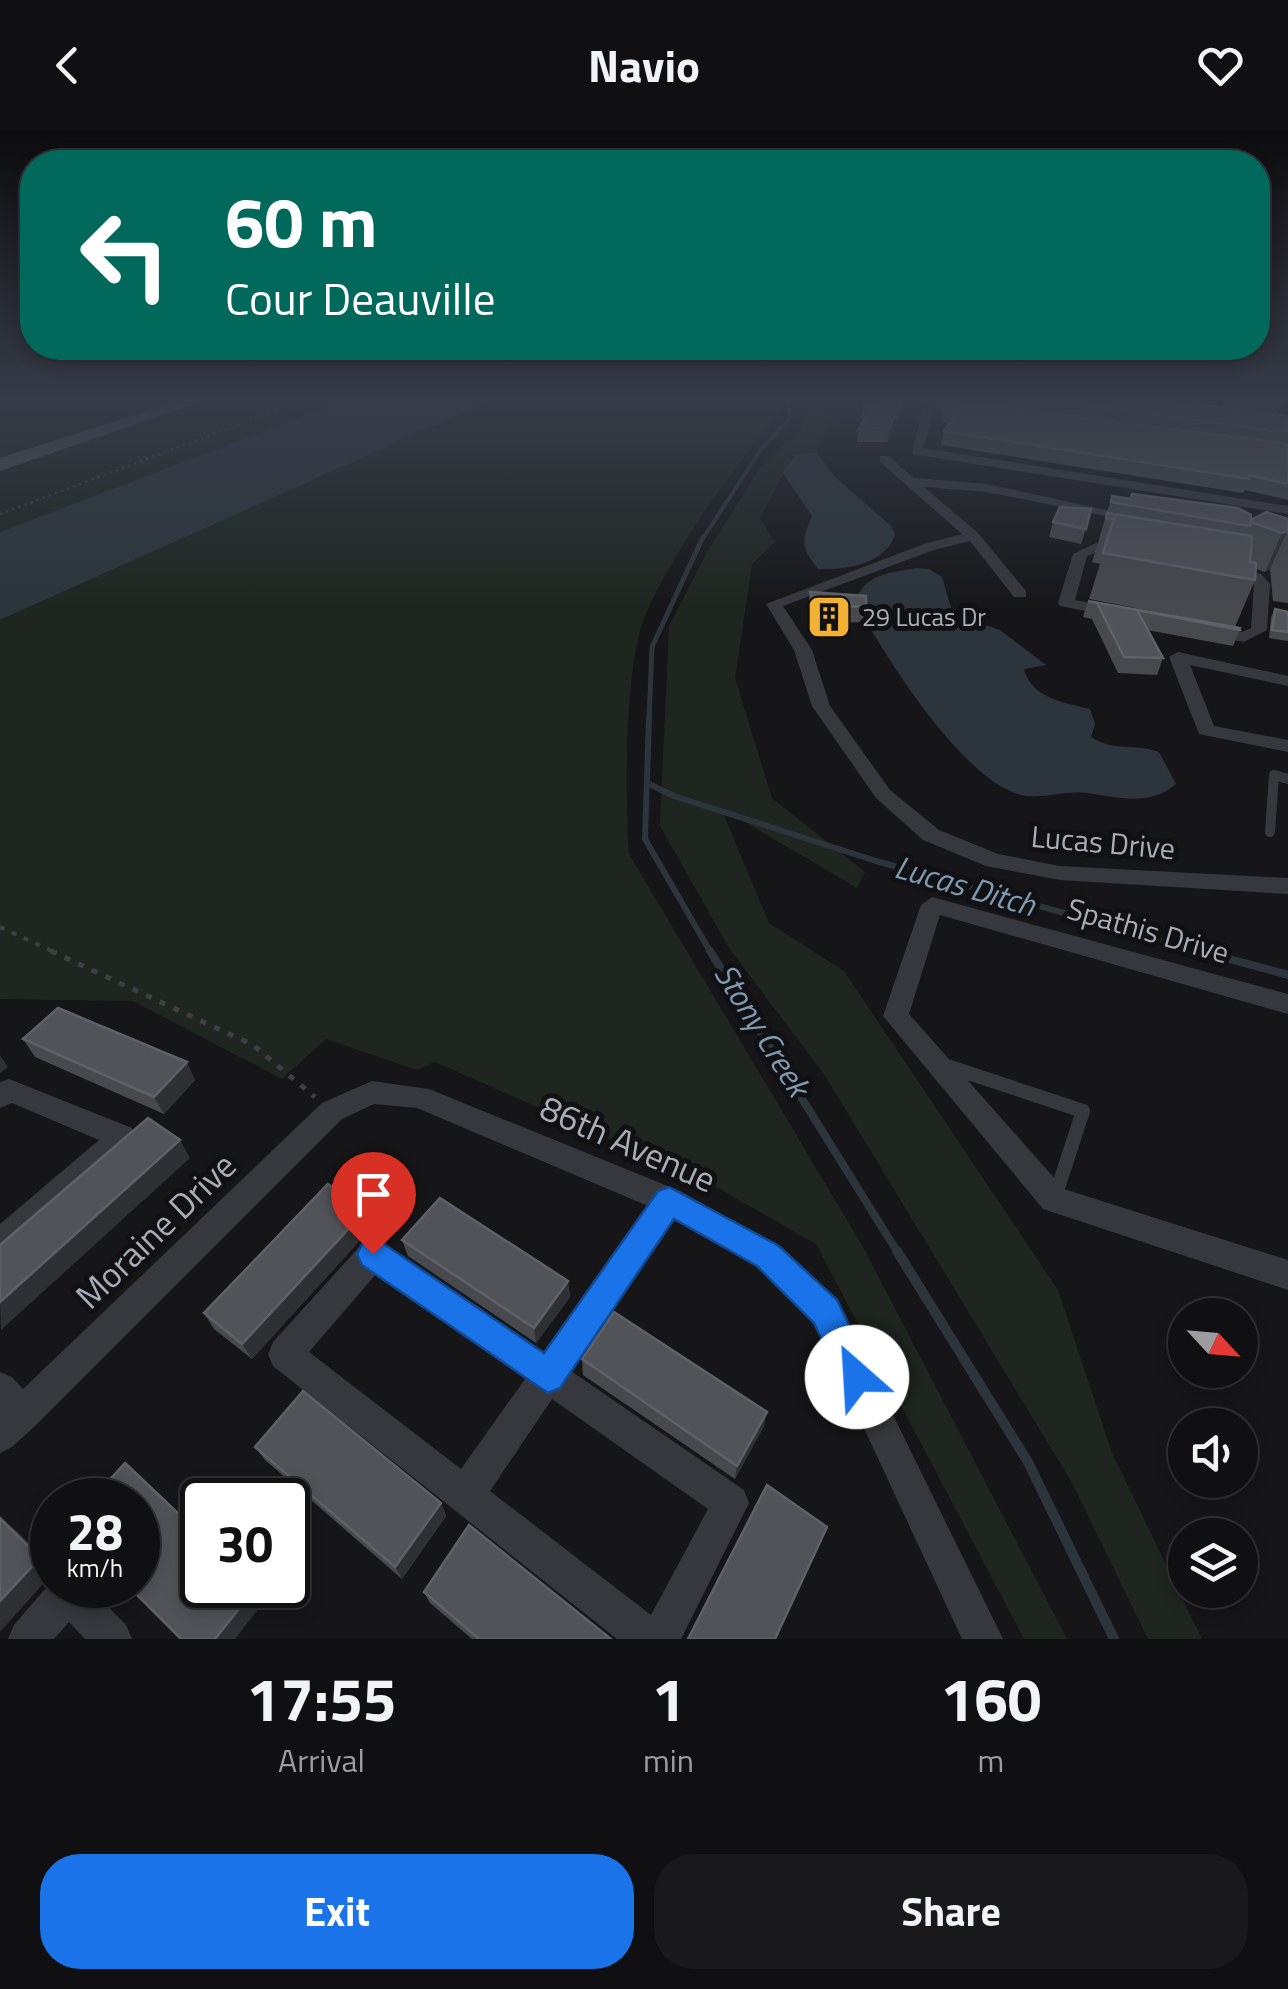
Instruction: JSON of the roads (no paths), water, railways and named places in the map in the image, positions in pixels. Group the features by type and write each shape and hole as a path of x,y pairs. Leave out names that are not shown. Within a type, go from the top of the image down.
{"street":[{"path":"897,469 973,536 1020,594"},
{"path":"1032,469 1288,510"},
{"path":"912,482 987,488 1153,521"},
{"name":"Lucas Drive","path":"973,536 929,546 774,604 803,650 821,706 883,794 931,834 994,861 1060,873 1288,886"},
{"path":"1096,547 1248,574 1262,584 1268,609 1259,630 1244,637 1066,602 1080,554 1096,547"},
{"path":"1288,681 1178,657 1206,730 1288,746"},
{"name":"Spathis Drive","path":"936,1062 896,1016 932,905 1288,1004"},
{"path":"936,1062 1054,1199 1288,1275"},
{"path":"0,1097 9,1090 122,1137 0,1244"},
{"name":"Moraine Drive","path":"7,1413 332,1111 372,1092"},
{"name":"86th Avenue","path":"372,1092 419,1097 669,1201 768,1256 826,1312 983,1639"},
{"path":"465,1495 669,1201"},
{"path":"650,1639 285,1354 373,1254 731,1503 660,1639"},
{"path":"28,1639 68,1593 112,1639"}],"lane":[{"path":"1270,832 1274,775 1288,778"},
{"path":"936,1062 1083,1111 1054,1199"}],"waterway":[{"name":"Stony Creek","path":"702,540 748,469"},
{"name":"Stony Creek","path":"649,720 652,647 703,537"},
{"name":"Stony Creek","path":"649,718 645,839 711,953"},
{"name":"Lucas Ditch","path":"647,783 674,796 876,861 1209,953"},
{"name":"Stony Creek","path":"710,951 898,1253"},
{"name":"Lucas Ditch","path":"1200,951 1288,975"},
{"name":"Stony Creek","path":"897,1251 1028,1462 1114,1639"}],"place":[{"name":"29 Lucas Dr","path":"829,617"}]}
